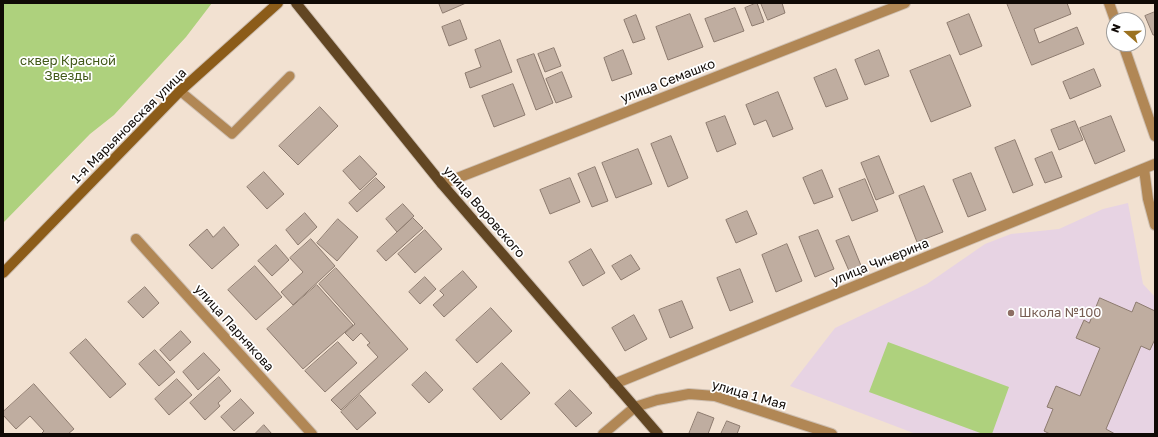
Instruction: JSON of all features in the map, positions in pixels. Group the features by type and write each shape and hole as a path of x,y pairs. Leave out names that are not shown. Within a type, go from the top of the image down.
{"main road":[{"name":"1-я Марьяновская улица","path":"3,273 180,91 278,3"},
{"name":"улица Воровского","path":"296,3 442,184 658,434"}],"street":[{"name":"улица Семашко","path":"442,184 905,3"},
{"path":"1126,52 1155,136"},
{"name":"улица Чичерина","path":"614,384 1155,164"},
{"path":"1144,169 1148,199 1155,225"},
{"name":"улица Парнякова","path":"136,239 312,434"},
{"name":"улица 1 Мая","path":"635,408 657,400 688,394 715,396 832,434"},
{"path":"604,434 635,408"}],"lane":[{"path":"180,91 232,134 290,76"}],"shaded area":[{"name":"Школа №100","path":"1128,203 1143,284 1155,297 1155,429 1153,434 916,434 790,386 835,328 927,284 985,244 1011,234 1059,229 1103,209"}],"green space":[{"name":"сквер Красной Звезды","path":"3,3 212,3 186,37 114,115 90,134 3,223"},
{"path":"888,342 1009,387 992,434 983,434 869,392"}],"building":[{"path":"439,3 466,3 443,13"},
{"path":"757,3 764,22 752,26 745,8"},
{"path":"761,3 782,3 785,13 768,20"},
{"path":"1007,3 1067,3 1071,14 1034,29 1039,43 1077,27 1084,44 1032,65"},
{"path":"735,8 744,31 714,42 705,19"},
{"path":"1155,12 1155,35 1153,35 1146,16"},
{"path":"690,14 703,47 668,60 656,27"},
{"path":"969,14 982,46 960,55 947,23"},
{"path":"636,15 645,39 633,43 624,20"},
{"path":"460,20 467,39 449,46 442,27"},
{"path":"500,40 512,72 470,88 465,73 481,67 475,50"},
{"path":"554,48 561,66 545,72 538,54"},
{"path":"623,50 632,74 612,81 604,58"},
{"path":"879,50 889,76 865,85 855,60"},
{"path":"534,54 553,103 536,110 517,60"},
{"path":"950,55 971,106 931,122 910,71"},
{"path":"836,69 848,99 826,107 814,78"},
{"path":"1094,69 1101,86 1070,99 1063,82"},
{"path":"562,72 572,97 556,103 546,79"},
{"path":"513,84 525,115 494,127 482,96"},
{"path":"778,92 793,129 773,137 766,120 754,125 746,105"},
{"path":"320,107 338,126 298,165 279,146"},
{"path":"725,116 736,144 717,152 706,123"},
{"path":"1111,116 1125,151 1095,164 1080,128"},
{"path":"1075,121 1083,140 1059,150 1051,130"},
{"path":"671,136 688,178 668,187 651,144"},
{"path":"1015,140 1033,185 1013,193 995,148"},
{"path":"638,149 652,184 616,198 602,163"},
{"path":"1052,152 1062,177 1045,183 1035,159"},
{"path":"360,156 377,174 360,190 343,171"},
{"path":"879,156 894,193 876,200 861,163"},
{"path":"595,167 608,201 592,207 578,174"},
{"path":"822,170 833,197 814,204 803,178"},
{"path":"264,172 284,194 267,209 247,187"},
{"path":"971,173 986,210 968,217 953,180"},
{"path":"376,178 385,187 357,212 349,203"},
{"path":"570,178 580,202 550,214 540,190"},
{"path":"865,179 878,211 852,221 839,189"},
{"path":"924,186 943,232 917,242 899,196"},
{"path":"403,204 414,216 397,232 386,219"},
{"path":"747,211 757,234 736,243 726,220"},
{"path":"305,213 317,227 298,245 286,230"},
{"path":"413,218 423,228 386,261 377,251"},
{"path":"338,219 358,237 337,261 317,243"},
{"path":"224,227 239,245 212,269 189,245 207,229 213,237"},
{"path":"425,230 442,249 415,273 398,254"},
{"path":"818,230 834,269 815,277 799,237"},
{"path":"849,236 862,268 850,273 836,241"},
{"path":"311,239 335,266 293,305 281,292 303,272 290,258"},
{"path":"787,244 802,281 776,292 762,255"},
{"path":"276,245 289,260 272,276 258,261"},
{"path":"591,249 605,273 583,286 569,262"},
{"path":"631,255 640,269 621,280 612,266"},
{"path":"255,266 282,297 256,320 228,290"},
{"path":"336,268 408,349 341,410 331,400 378,357 367,345 370,343 361,333 353,341 345,333 355,324 319,284"},
{"path":"740,269 753,302 730,311 717,278"},
{"path":"463,271 477,287 444,317 433,305 444,295 440,291"},
{"path":"425,277 436,289 420,304 409,292"},
{"path":"317,285 353,325 303,369 267,329"},
{"path":"145,287 159,303 143,318 128,302"},
{"path":"1100,298 1132,312 1136,302 1155,311 1155,339 1150,350 1141,346 1106,429 1115,434 1050,434 1044,431 1053,409 1047,407 1056,386 1080,396 1100,348 1076,338 1084,320 1089,323"},
{"path":"682,301 693,328 670,338 659,310"},
{"path":"491,308 512,331 477,363 456,340"},
{"path":"634,315 647,339 625,351 612,328"},
{"path":"181,331 191,342 170,361 160,350"},
{"path":"86,339 126,384 110,398 70,353"},
{"path":"338,342 357,363 325,392 305,371"},
{"path":"155,350 175,372 159,386 139,364"},
{"path":"204,353 220,370 198,390 183,372"},
{"path":"502,363 530,393 501,420 473,389"},
{"path":"426,372 443,390 429,403 412,385"},
{"path":"219,377 231,391 218,403 220,406 205,420 190,403"},
{"path":"177,379 192,395 169,415 155,399"},
{"path":"34,384 74,429 68,434 41,434 44,431 30,416 16,429 3,415 3,412"},
{"path":"570,390 592,413 576,427 555,404"},
{"path":"360,395 376,413 357,430 341,412"},
{"path":"241,399 254,413 234,431 221,417"},
{"path":"698,412 714,418 708,434 689,434"},
{"path":"727,421 740,426 737,434 721,434"},
{"path":"264,425 272,434 255,434"}],"place":[{"name":"Школа №100","path":"1011,313"}]}
